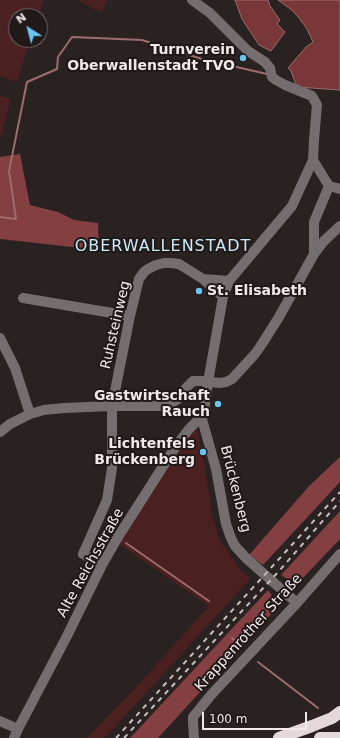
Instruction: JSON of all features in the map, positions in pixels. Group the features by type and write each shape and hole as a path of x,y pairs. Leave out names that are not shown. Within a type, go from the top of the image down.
{"highway":[{"path":"279,738 332,718 340,712"},
{"path":"320,738 340,738"}],"street":[{"path":"192,0 210,13 248,51 266,62 270,68 272,77 285,85 312,96 317,105 313,160 329,186 340,189"},
{"name":"Brückenberg","path":"297,603 247,559 235,546 228,531 216,469 202,419 223,297 229,281 292,206 313,160"},
{"path":"314,254 314,222 329,186"},
{"path":"0,432 10,424 30,414 44,410 112,406 162,406 170,404 178,399 193,381 219,383 232,379 255,354 279,317 314,254 324,241 340,226"},
{"name":"Ruhsteinweg","path":"102,565 83,554 107,500 112,468 112,406 139,279 148,268 164,263 175,263 203,279"},
{"path":"203,279 229,281"},
{"path":"203,279 223,297"},
{"path":"22,298 130,316"},
{"path":"0,338 15,368 30,414"},
{"name":"Alte Reichsstraße","path":"16,733 102,565 118,537 176,446 189,429 196,422 202,419"},
{"name":"Krappenrother Straße","path":"194,738 193,722 195,714 340,554"},
{"path":"0,721 16,733"}],"shaded area":[{"path":"0,0 43,0 40,8 8,8 8,48 28,48 17,82 0,76"},
{"path":"78,0 108,0 101,13"},
{"path":"235,0 268,0 270,6 280,20 277,24 285,32 271,51 259,45 242,19"},
{"path":"278,0 340,0 340,90 297,87 290,69 288,68 306,47 313,42 307,29 299,18 293,11"},
{"path":"0,96 11,99 0,139"},
{"path":"20,154 30,205 58,212 74,220 98,223 99,250 0,239 0,157"},
{"path":"197,429 206,473 212,516 220,540 242,572 251,578 105,738 87,738 138,685 209,606 119,544 187,437"},
{"path":"340,457 340,482 263,565 249,555 310,485"},
{"path":"340,511 340,539 301,580 292,582 281,575"},
{"path":"268,590 278,604 277,608 158,738 130,738"}],"waterway":[{"path":"0,217 16,219 9,171 27,82 57,69 58,57 72,37 142,40 202,59 267,74"},
{"path":"126,543 209,601"},
{"path":"232,638 239,646"},
{"path":"258,662 318,708"}],"railway":[{"path":"116,738 340,492"},
{"path":"124,738 280,570 340,501"}],"place":[{"name":"Turnverein Oberwallenstadt TVO","path":"243,58"},
{"name":"St. Elisabeth","path":"199,291"},
{"name":"Gastwirtschaft Rauch","path":"218,404"},
{"name":"Lichtenfels Brückenberg","path":"203,452"}],"district":[{"name":"OBERWALLENSTADT","path":"163,247"}]}
